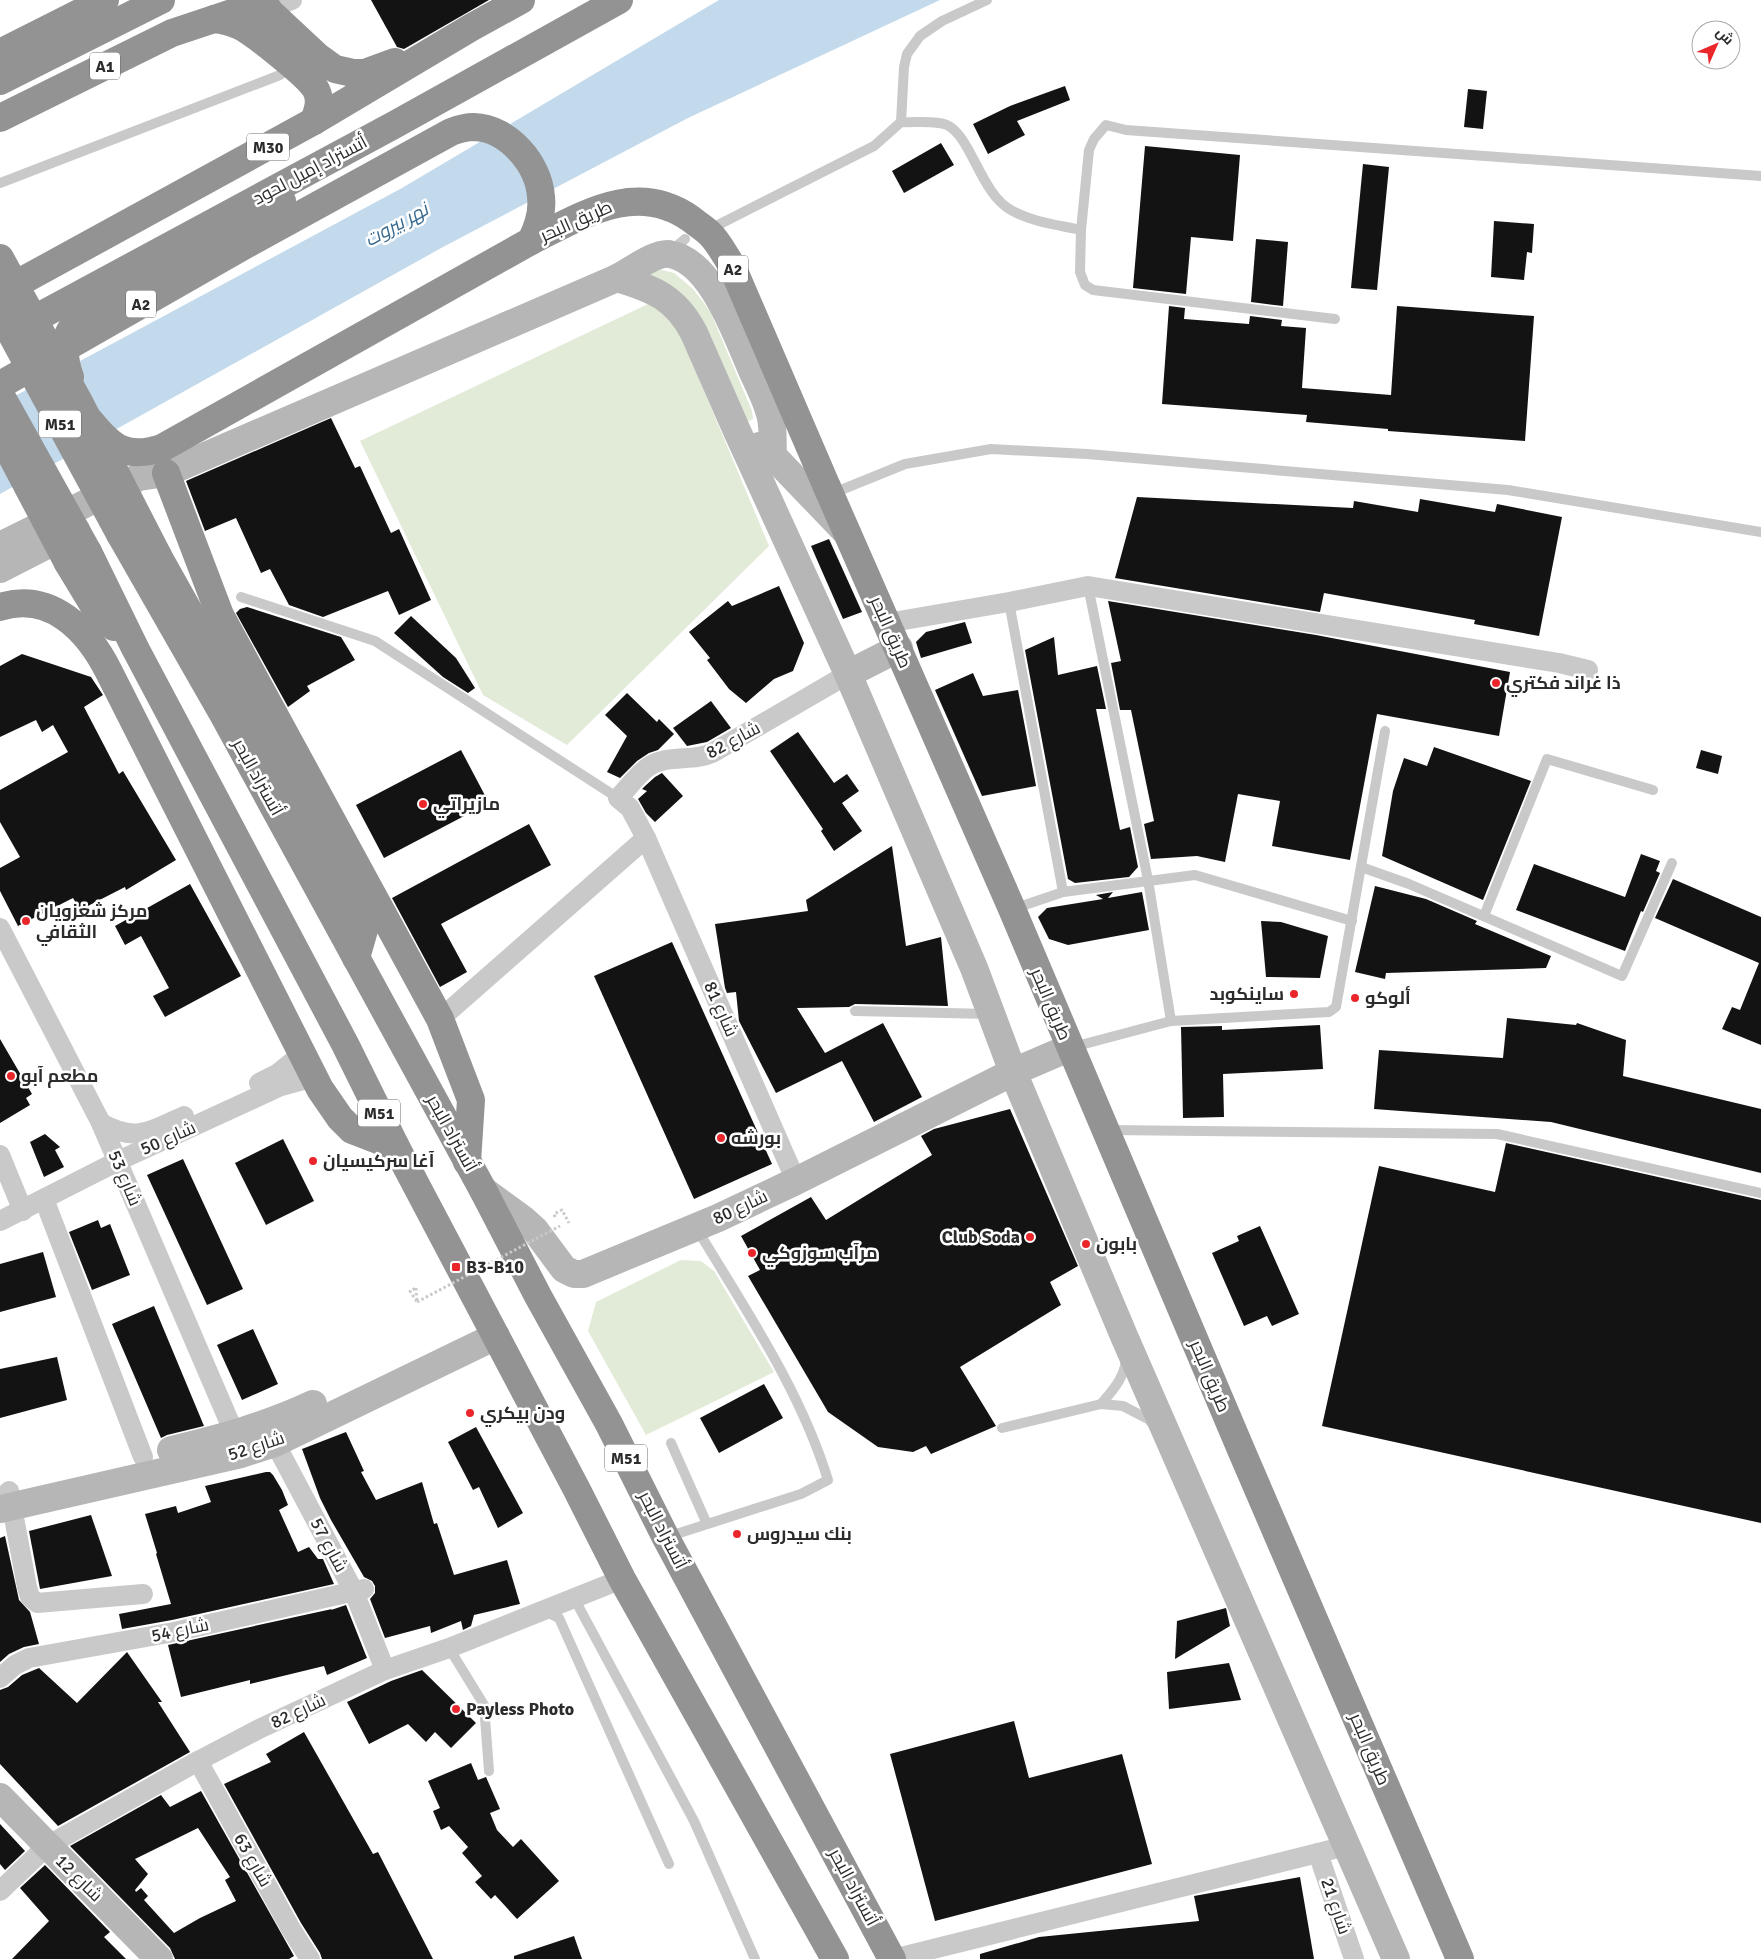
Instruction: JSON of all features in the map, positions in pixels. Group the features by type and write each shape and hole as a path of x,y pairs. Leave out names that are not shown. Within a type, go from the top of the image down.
{"highway":[{"path":"0,53 105,0"},
{"name":"A1","path":"0,82 161,0"},
{"name":"M30","path":"0,292 314,121 521,0"},
{"name":"أتستراد إميل لحود","path":"0,338 394,125 619,0"},
{"path":"272,3 317,56 335,69 353,73 365,73 380,69 472,27"},
{"name":"A1","path":"0,118 172,33 212,18 272,3"},
{"path":"212,18 231,22 249,31 303,74 316,89 320,104 314,121"},
{"path":"79,402 66,367 65,348 70,328 81,316 95,306 318,182 366,151 394,125"},
{"name":"A2","path":"45,359 238,249 451,132 462,128 474,127 484,129 505,138 523,154 530,164 542,195 552,206 566,212 584,214"},
{"name":"A2","path":"531,241 539,224 542,195"},
{"name":"طريق البحر","path":"79,402 92,422 115,447 130,452 147,453 162,448 248,401 531,241 584,214 620,202 652,202 681,212 710,233 731,264 899,648 1460,1959"},
{"path":"0,258 79,402 158,556 317,840 364,930 356,958"},
{"name":"أتستراد البحر","path":"0,313 120,534 224,714 483,1190 538,1296 609,1424 666,1538 893,1959"},
{"path":"0,385 45,359 26,323"},
{"name":"M51","path":"0,394 78,557 97,611 134,648 345,1044 396,1147 622,1579 835,1959"},
{"path":"0,435 78,557"},
{"path":"164,474 220,615 440,1019 471,1100 467,1162"},
{"path":"0,607 22,603 51,609 74,624 96,648 308,1065 340,1118 352,1130 396,1147"}],"street":[{"path":"0,546 139,477 164,474 617,278 676,247 682,258 708,281 724,304 770,413 773,456"},
{"path":"617,278 655,291 668,299 680,310 694,333 848,674 966,950 1013,1072 1124,1336 1396,1959"},
{"path":"737,431 773,456 850,536"},
{"path":"0,569 148,493 164,474"},
{"path":"887,623 1088,586 1559,663 1588,670"},
{"path":"848,674 899,648"},
{"name":"شارع 82","path":"618,798 648,767 661,761 703,758 712,754 848,674"},
{"name":"شارع 81","path":"618,798 630,808 646,838 796,1181"},
{"path":"440,1019 646,838"},
{"name":"شارع 53","path":"0,928 6,956 101,1123 235,1435"},
{"name":"شارع 80","path":"483,1190 535,1230 564,1269 574,1274 591,1271 697,1228 796,1181 1013,1072 1070,1048"},
{"path":"101,1123 114,1131 130,1134 145,1133 196,1119 277,1074 308,1065"},
{"name":"شارع 50","path":"0,1221 23,1211 196,1119"},
{"path":"0,1155 23,1211"},
{"path":"44,1199 143,1457"},
{"name":"شارع 52","path":"5,1499 241,1454 277,1430 492,1328"},
{"name":"شارع 52","path":"5,1499 143,1457 235,1435 277,1430"},
{"name":"شارع 57","path":"277,1430 359,1590 389,1668"},
{"path":"5,1499 30,1597 37,1603 143,1594"},
{"name":"شارع 82","path":"0,1891 46,1846 198,1761 260,1729 389,1668 448,1648 622,1579"},
{"name":"شارع 54","path":"0,1678 15,1665 28,1658 174,1632 359,1590"},
{"name":"شارع 63","path":"198,1761 291,1929 310,1959"},
{"name":"شارع 12","path":"0,1797 159,1959"},
{"path":"893,1959 1346,1846"},
{"name":"شارع 21","path":"1318,1853 1354,1959"}],"lane":[{"path":"901,122 904,67 907,54 920,36 942,21 987,0"},
{"path":"0,183 280,75 292,66"},
{"path":"718,225 874,146 901,122 937,122 956,130 992,192 1010,210 1028,217 1081,230"},
{"path":"1335,319 1093,290 1086,285 1080,272 1081,230 1089,150 1094,139 1106,125 1126,130 1761,176"},
{"path":"829,491 905,464 991,449 1088,454 1508,490 1761,532"},
{"path":"1088,586 1148,880 1171,1020"},
{"path":"240,597 375,641 618,798"},
{"path":"1009,602 1064,892"},
{"path":"1070,1048 1171,1020 1329,1012 1336,1007 1385,731"},
{"path":"1484,916 1547,759 1653,790"},
{"path":"1361,867 1410,884 1622,976 1672,863"},
{"path":"1012,909 1064,892 1195,874 1352,921"},
{"path":"855,1011 991,1014"},
{"path":"1105,1130 1497,1134 1761,1193"},
{"path":"666,1538 801,1494 828,1480 821,1456 779,1366 697,1228"},
{"path":"1101,1404 1118,1384 1126,1360 1124,1336"},
{"path":"1002,1428 1101,1404 1123,1406 1148,1419 1170,1442"},
{"path":"671,1443 707,1524"},
{"path":"574,1598 694,1821 755,1959"},
{"path":"543,1610 559,1618 670,1864"},
{"path":"448,1648 484,1705 490,1771"}],"path":[{"path":"417,1302 560,1226 554,1214 562,1210 569,1223"}],"green space":[{"path":"654,268 674,273 693,289 710,311 752,411 753,419 747,422 702,333 628,278"},
{"path":"648,304 671,312 769,546 567,745 483,695 360,441"},
{"path":"681,1260 701,1261 714,1271 774,1372 646,1435 588,1331 596,1302"}],"water":[{"name":"نهر بيروت","path":"719,0 940,0 688,118 443,247 0,494 0,404 402,188"}],"building":[{"path":"371,0 489,0 404,49 397,47"},
{"path":"1065,86 1070,100 1017,121 1025,135 988,154 973,124 1010,106"},
{"path":"1468,89 1487,91 1483,129 1464,127"},
{"path":"941,143 954,165 904,193 892,171"},
{"path":"1145,146 1240,155 1233,241 1191,237 1186,294 1133,288"},
{"path":"1363,164 1389,167 1377,290 1351,288"},
{"path":"1494,221 1534,224 1532,253 1527,252 1524,280 1491,277"},
{"path":"1256,239 1288,242 1283,306 1251,302"},
{"path":"1169,306 1185,308 1184,319 1249,324 1250,316 1282,320 1281,326 1306,328 1302,388 1391,395 1397,306 1534,316 1525,441 1388,431 1388,429 1306,422 1307,415 1162,404"},
{"path":"331,418 355,468 360,466 391,533 399,529 431,600 399,615 388,591 323,617 289,605 270,569 261,573 236,518 205,531 186,481"},
{"path":"1137,497 1353,508 1354,501 1418,512 1420,499 1495,512 1497,504 1562,517 1539,636 1474,624 1475,620 1324,593 1320,612 1115,578"},
{"path":"829,539 862,612 843,619 811,546"},
{"path":"779,586 804,643 793,671 774,679 746,703 729,689 707,660 710,658 689,632 728,601 732,606"},
{"path":"1108,601 1316,635 1510,672 1499,736 1377,714 1350,860 1272,846 1280,801 1238,794 1225,862 1197,856 1151,859 1144,824 1154,821 1131,710 1120,710 1111,663 1121,661"},
{"path":"247,607 341,637 355,660 307,686 310,691 288,707 236,613 240,609"},
{"path":"411,616 456,658 475,688 468,693 443,677 394,633"},
{"path":"965,622 972,643 921,658 916,642 926,632"},
{"path":"1054,637 1058,675 1097,666 1106,709 1096,709 1120,830 1130,827 1138,867 1129,877 1075,883 1068,879 1025,650"},
{"path":"22,654 91,677 103,695 84,707 119,774 123,771 176,860 126,890 125,887 80,910 73,898 18,926 0,891 0,868 20,857 0,822 0,790 68,752 53,725 42,732 36,720 0,737 0,666"},
{"path":"973,673 983,696 1018,690 1036,786 982,796 935,690"},
{"path":"627,693 657,722 659,719 674,734 658,750 649,753 637,761 620,778 607,772 627,736 605,715"},
{"path":"711,701 731,728 707,742 687,746 673,728"},
{"path":"798,732 834,783 847,774 859,791 842,803 862,831 834,851 821,831 823,829 770,751"},
{"path":"1434,747 1531,781 1483,900 1382,856 1393,791 1404,758 1427,766"},
{"name":"مازيراتي","path":"461,750 489,803 384,858 356,805"},
{"path":"1701,750 1722,756 1718,774 1696,768"},
{"path":"662,773 683,796 655,822 646,813 638,799 647,791 642,789"},
{"path":"529,824 551,865 441,924 467,972 440,987 392,898"},
{"path":"892,846 906,946 941,937 948,1006 855,1004 849,1007 797,1008 825,1053 883,1023 922,1097 874,1122 842,1061 776,1093 739,1021 736,992 727,993 725,988 715,924 808,911 806,900"},
{"path":"1641,854 1660,861 1656,871 1660,873 1643,912 1641,911 1625,951 1516,910 1534,864 1625,897"},
{"path":"1673,879 1761,917 1761,1045 1722,1029 1732,1007 1740,1010 1759,963 1655,918"},
{"path":"190,884 241,976 165,1017 153,996 169,988 141,936 125,945 115,926"},
{"path":"1375,886 1426,899 1477,921 1475,924 1551,956 1546,968 1386,973 1385,979 1355,972"},
{"path":"1113,892 1108,898 1142,892 1149,930 1068,945 1049,939 1038,917 1047,908 1103,899 1096,895"},
{"path":"1261,921 1281,922 1328,936 1320,978 1266,977"},
{"path":"672,942 772,1164 694,1199 594,976"},
{"path":"1507,1018 1576,1025 1577,1023 1626,1040 1623,1076 1761,1109 1761,1173 1551,1122 1374,1109 1379,1050 1503,1058"},
{"path":"1320,1025 1323,1069 1223,1074 1224,1117 1183,1118 1181,1027 1222,1026 1222,1030"},
{"name":"مطعم آبو","path":"0,1039 32,1094 26,1098 30,1105 0,1123"},
{"path":"1010,1109 1078,1266 1050,1282 1061,1305 960,1367 996,1426 931,1454 926,1446 913,1452 878,1447 828,1412 748,1276 760,1270 741,1236 811,1197 826,1220 932,1155 921,1136 934,1129"},
{"path":"45,1134 60,1147 55,1150 64,1167 44,1177 30,1142"},
{"path":"283,1139 314,1201 266,1225 235,1163"},
{"path":"1506,1143 1761,1200 1761,1523 1322,1426 1379,1166 1495,1192"},
{"path":"183,1159 243,1289 207,1305 147,1175"},
{"path":"98,1220 101,1228 110,1224 130,1275 92,1290 69,1232"},
{"path":"1260,1226 1299,1314 1272,1326 1267,1316 1244,1326 1212,1253 1239,1241 1237,1236"},
{"path":"43,1252 56,1297 0,1312 0,1264"},
{"path":"154,1306 204,1426 161,1438 112,1324"},
{"path":"253,1329 278,1384 242,1400 217,1345"},
{"path":"57,1357 67,1400 0,1418 0,1369"},
{"path":"764,1384 783,1418 719,1453 700,1418"},
{"path":"476,1427 523,1513 498,1528 479,1487 473,1490 448,1442"},
{"path":"346,1432 364,1471 361,1472 376,1500 422,1482 434,1524 437,1523 454,1575 507,1560 520,1604 474,1615 471,1626 463,1630 461,1621 431,1633 430,1626 385,1638 370,1599 375,1593 375,1586 372,1581 364,1577 331,1520 320,1498 302,1449"},
{"path":"270,1472 273,1475 288,1505 279,1510 298,1552 309,1547 318,1559 323,1559 334,1584 172,1620 122,1629 119,1614 171,1604 145,1514 176,1506 178,1513 211,1502 205,1486"},
{"path":"91,1515 112,1576 40,1589 29,1531"},
{"path":"5,1536 19,1600 30,1612 39,1644 24,1647 9,1654 0,1662 0,1538"},
{"path":"346,1605 367,1658 327,1675 324,1666 250,1684 250,1680 181,1697 168,1645 331,1610"},
{"path":"1226,1608 1230,1626 1175,1659 1177,1621"},
{"path":"127,1652 162,1702 158,1702 190,1752 58,1826 0,1764 0,1690 8,1687 22,1675 39,1668 77,1703"},
{"path":"1229,1663 1241,1700 1169,1709 1167,1672"},
{"path":"422,1670 476,1723 451,1748 435,1732 426,1742 408,1724 369,1744 347,1702 391,1681"},
{"path":"1014,1721 1029,1778 1122,1754 1152,1864 935,1921 890,1754"},
{"path":"304,1732 373,1854 378,1852 433,1959 322,1959 301,1923 224,1784 271,1762 266,1754"},
{"path":"471,1763 478,1780 486,1777 500,1809 490,1813 497,1830 513,1847 521,1839 559,1881 517,1919 495,1895 491,1899 475,1882 482,1876 462,1853 468,1847 449,1826 441,1830 433,1811 440,1808 428,1781"},
{"path":"201,1791 294,1956 289,1959 175,1959 170,1948 70,1846 161,1795 170,1807","holes":["198,1828 230,1877 225,1880 236,1901 174,1933 144,1900 148,1896 141,1888 136,1892 135,1890 148,1874 135,1859"]},
{"path":"0,1824 25,1851 5,1870 0,1864"},
{"path":"45,1865 110,1932 104,1937 126,1959 12,1959 49,1921 20,1888"},
{"path":"1300,1877 1314,1959 980,1959 980,1954 1039,1937 1199,1921 1194,1896"},
{"path":"574,1936 582,1959 514,1959 514,1956"}],"place":[{"name":"ذا غراند فكتري","path":"1496,683"},
{"name":"مازيراتي","path":"423,804"},
{"name":"مركز شغزويان الثقافي","path":"26,921"},
{"name":"ساينكوبد","path":"1294,994"},
{"name":"ألوكو","path":"1355,998"},
{"name":"مطعم آبو","path":"11,1076"},
{"name":"بورشه","path":"721,1138"},
{"name":"آغا سركيسيان","path":"313,1161"},
{"name":"Club Soda","path":"1030,1237"},
{"name":"بابون","path":"1086,1244"},
{"name":"مرآب سوزوكي","path":"752,1253"},
{"name":"B3-B10","path":"456,1267"},
{"name":"ودن بيكري","path":"470,1413"},
{"name":"بنك سيدروس","path":"737,1534"},
{"name":"Payless Photo","path":"456,1709"}]}
